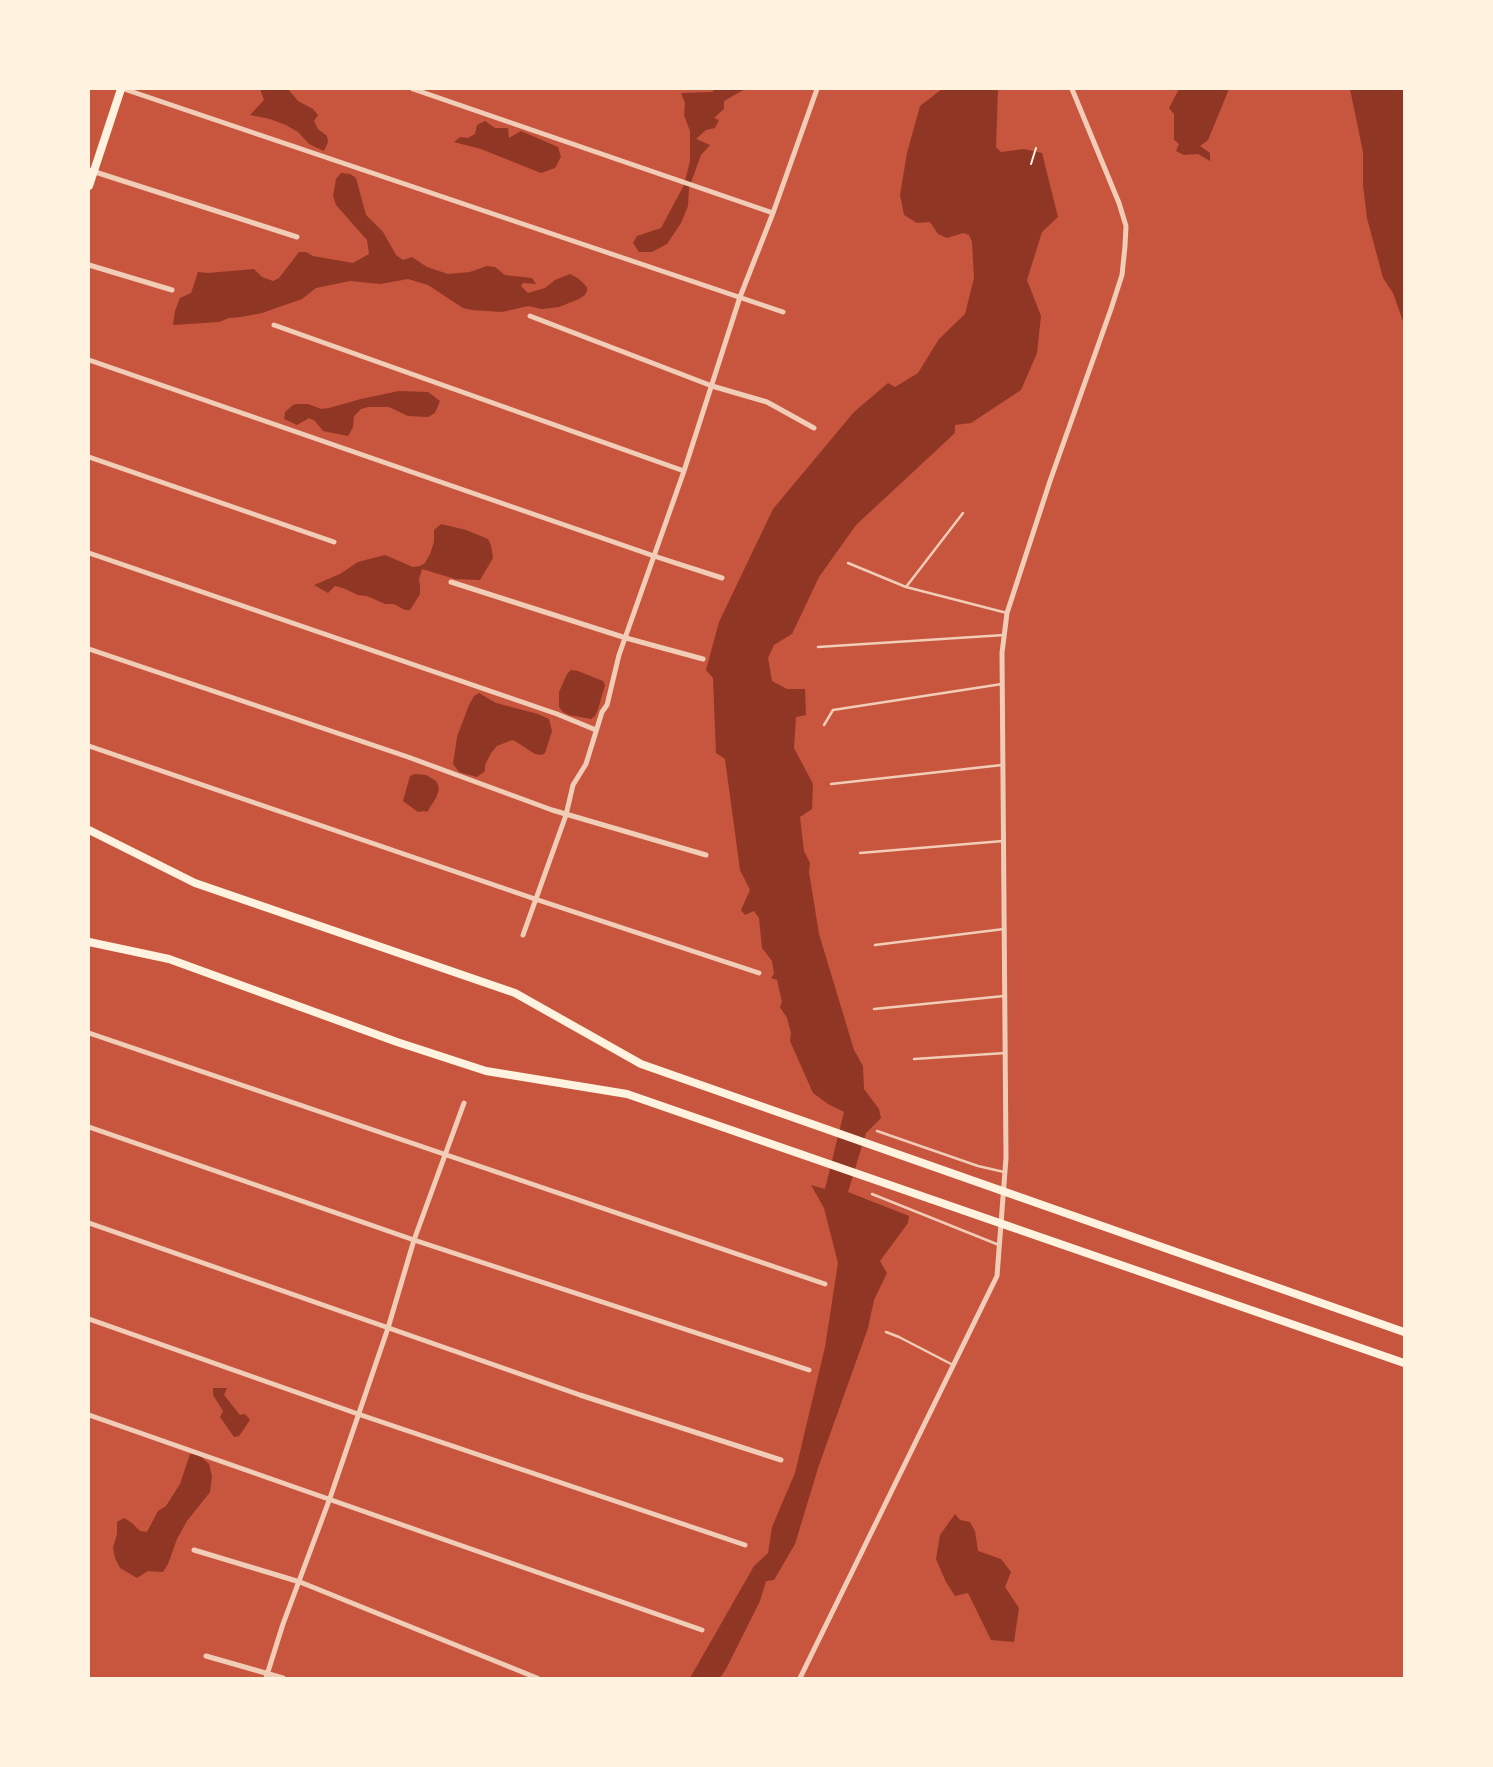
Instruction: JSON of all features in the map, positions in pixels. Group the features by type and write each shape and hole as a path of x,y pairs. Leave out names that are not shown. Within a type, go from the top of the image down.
{"main road":[{"path":"89,186 91,171 122,89"},
{"path":"89,830 195,882 515,992 641,1064 1404,1332"},
{"path":"89,942 169,959 397,1042 486,1071 627,1094 1404,1363"}],"street":[{"path":"122,89 782,312"},
{"path":"413,89 772,213"},
{"path":"523,936 566,815 573,785 586,764 602,712 607,705 613,676 684,471 740,297 817,89"},
{"path":"800,1678 997,1276 1006,1172 1002,765 1002,653 1004,635 1007,613 1050,481 1108,321 1122,275 1126,226 1072,89"},
{"path":"91,171 297,237"},
{"path":"89,265 172,290"},
{"path":"530,316 712,386 767,402 814,428"},
{"path":"274,325 684,471"},
{"path":"89,360 722,578"},
{"path":"89,457 334,542"},
{"path":"89,553 557,714 596,730"},
{"path":"451,582 626,638 703,659"},
{"path":"89,649 408,757 566,815 706,855"},
{"path":"89,746 535,899 759,973"},
{"path":"89,1033 445,1156 825,1284"},
{"path":"266,1676 283,1624 330,1498 388,1328 414,1240 464,1103"},
{"path":"89,1127 414,1240 809,1370"},
{"path":"89,1223 580,1395 781,1460"},
{"path":"89,1319 358,1414 745,1545"},
{"path":"89,1415 702,1630"},
{"path":"194,1550 300,1582 538,1678"},
{"path":"206,1656 266,1676 283,1678"}],"lane":[{"path":"906,587 963,513"},
{"path":"848,563 906,587 1007,613"},
{"path":"818,646 1004,635"},
{"path":"824,725 833,710 1002,684"},
{"path":"831,784 1002,765"},
{"path":"860,853 1003,841"},
{"path":"875,945 1004,929"},
{"path":"874,1009 1004,996"},
{"path":"914,1059 1005,1053"},
{"path":"877,1130 978,1166 1006,1172"},
{"path":"872,1194 1000,1245"},
{"path":"886,1332 953,1365"}],"path":[{"path":"1031,164 1036,148"}],"shaded area":[{"path":"260,89 288,89 298,101 313,109 318,115 314,121 318,129 327,136 328,142 324,151 309,144 298,132 286,125 250,115 264,100"},
{"path":"715,89 745,89 724,101 724,109 714,118 719,120 715,128 706,130 696,139 710,145 701,155 689,188 688,206 681,223 667,244 652,252 639,252 633,243 637,236 661,228 684,185 690,161 690,131 684,115 685,103 681,93 712,92"},
{"path":"942,89 998,89 996,147 1001,152 1024,149 1042,153 1058,217 1042,232 1027,280 1041,316 1037,353 1021,390 971,423 955,425 955,433 856,525 819,577 792,634 774,645 768,658 772,681 787,689 805,689 806,715 796,717 794,748 813,784 812,809 800,817 804,851 810,863 809,872 819,934 854,1050 863,1066 864,1089 879,1109 881,1118 866,1133 848,1192 909,1216 908,1223 880,1261 887,1273 874,1300 868,1328 819,1465 795,1544 774,1580 766,1581 760,1601 720,1678 690,1678 754,1566 768,1553 772,1527 795,1473 825,1347 838,1263 824,1208 811,1185 825,1189 844,1112 828,1104 813,1093 790,1041 791,1033 787,1018 780,1007 782,1002 777,980 771,978 774,974 772,961 762,948 759,918 754,911 745,915 741,910 750,890 740,870 725,759 716,753 713,678 706,670 719,622 773,509 854,412 888,383 895,387 918,373 939,339 965,314 974,278 972,242 969,235 963,233 947,238 938,234 930,222 917,223 904,215 900,195 907,153 920,106"},
{"path":"1179,89 1229,89 1208,140 1200,146 1210,153 1210,161 1198,154 1184,155 1176,151 1179,144 1174,140 1174,114 1169,108"},
{"path":"1350,89 1404,89 1404,324 1393,293 1383,278 1367,218 1363,185 1363,152"},
{"path":"485,121 495,128 508,128 509,138 521,131 558,147 561,157 555,168 541,173 481,149 454,142 460,137 468,138 475,134 477,125"},
{"path":"341,173 350,174 356,178 366,215 383,232 396,255 403,260 412,257 427,267 448,274 470,272 487,266 495,267 505,275 532,278 536,284 523,283 521,286 528,293 545,288 555,280 570,274 587,287 587,291 579,299 559,307 542,309 528,306 502,312 463,308 428,285 408,279 380,284 350,281 316,288 302,299 262,313 229,318 219,322 173,325 175,311 180,298 191,293 198,272 208,273 254,269 262,277 273,281 279,278 299,252 353,263 369,254 367,240 336,205 333,196 336,179"},
{"path":"399,391 428,392 440,401 435,413 428,417 408,416 389,407 361,409 354,416 353,427 348,436 323,431 315,421 309,418 297,425 284,419 285,412 297,404 308,404 321,409 329,408"},
{"path":"441,524 466,530 488,539 493,558 480,580 455,579 422,569 419,579 420,594 410,610 405,610 394,604 385,604 343,588 335,586 328,593 314,585 340,574 358,562 385,555 413,567 420,566 425,563 430,554 434,542 434,530"},
{"path":"571,670 603,681 605,685 598,709 595,716 591,719 569,715 559,707 559,692 567,674"},
{"path":"479,693 496,703 538,714 549,719 552,731 545,753 542,755 535,754 512,740 497,746 485,765 485,771 477,777 459,772 453,764 457,737 469,705 474,696"},
{"path":"415,774 426,775 436,781 438,785 439,789 436,798 427,812 418,812 403,801 410,776"},
{"path":"213,1388 227,1388 224,1395 240,1415 245,1414 250,1420 239,1436 234,1437 220,1417 223,1411 213,1395"},
{"path":"190,1454 199,1455 209,1464 212,1476 210,1492 187,1521 163,1572 148,1571 137,1578 120,1568 115,1558 113,1548 117,1534 117,1522 124,1518 140,1531 147,1532 158,1511 166,1506 180,1484"},
{"path":"955,1514 960,1520 970,1522 975,1531 978,1551 1001,1559 1011,1572 1005,1587 1019,1608 1014,1642 991,1640 968,1593 955,1596 946,1582 936,1559 940,1535"}]}
